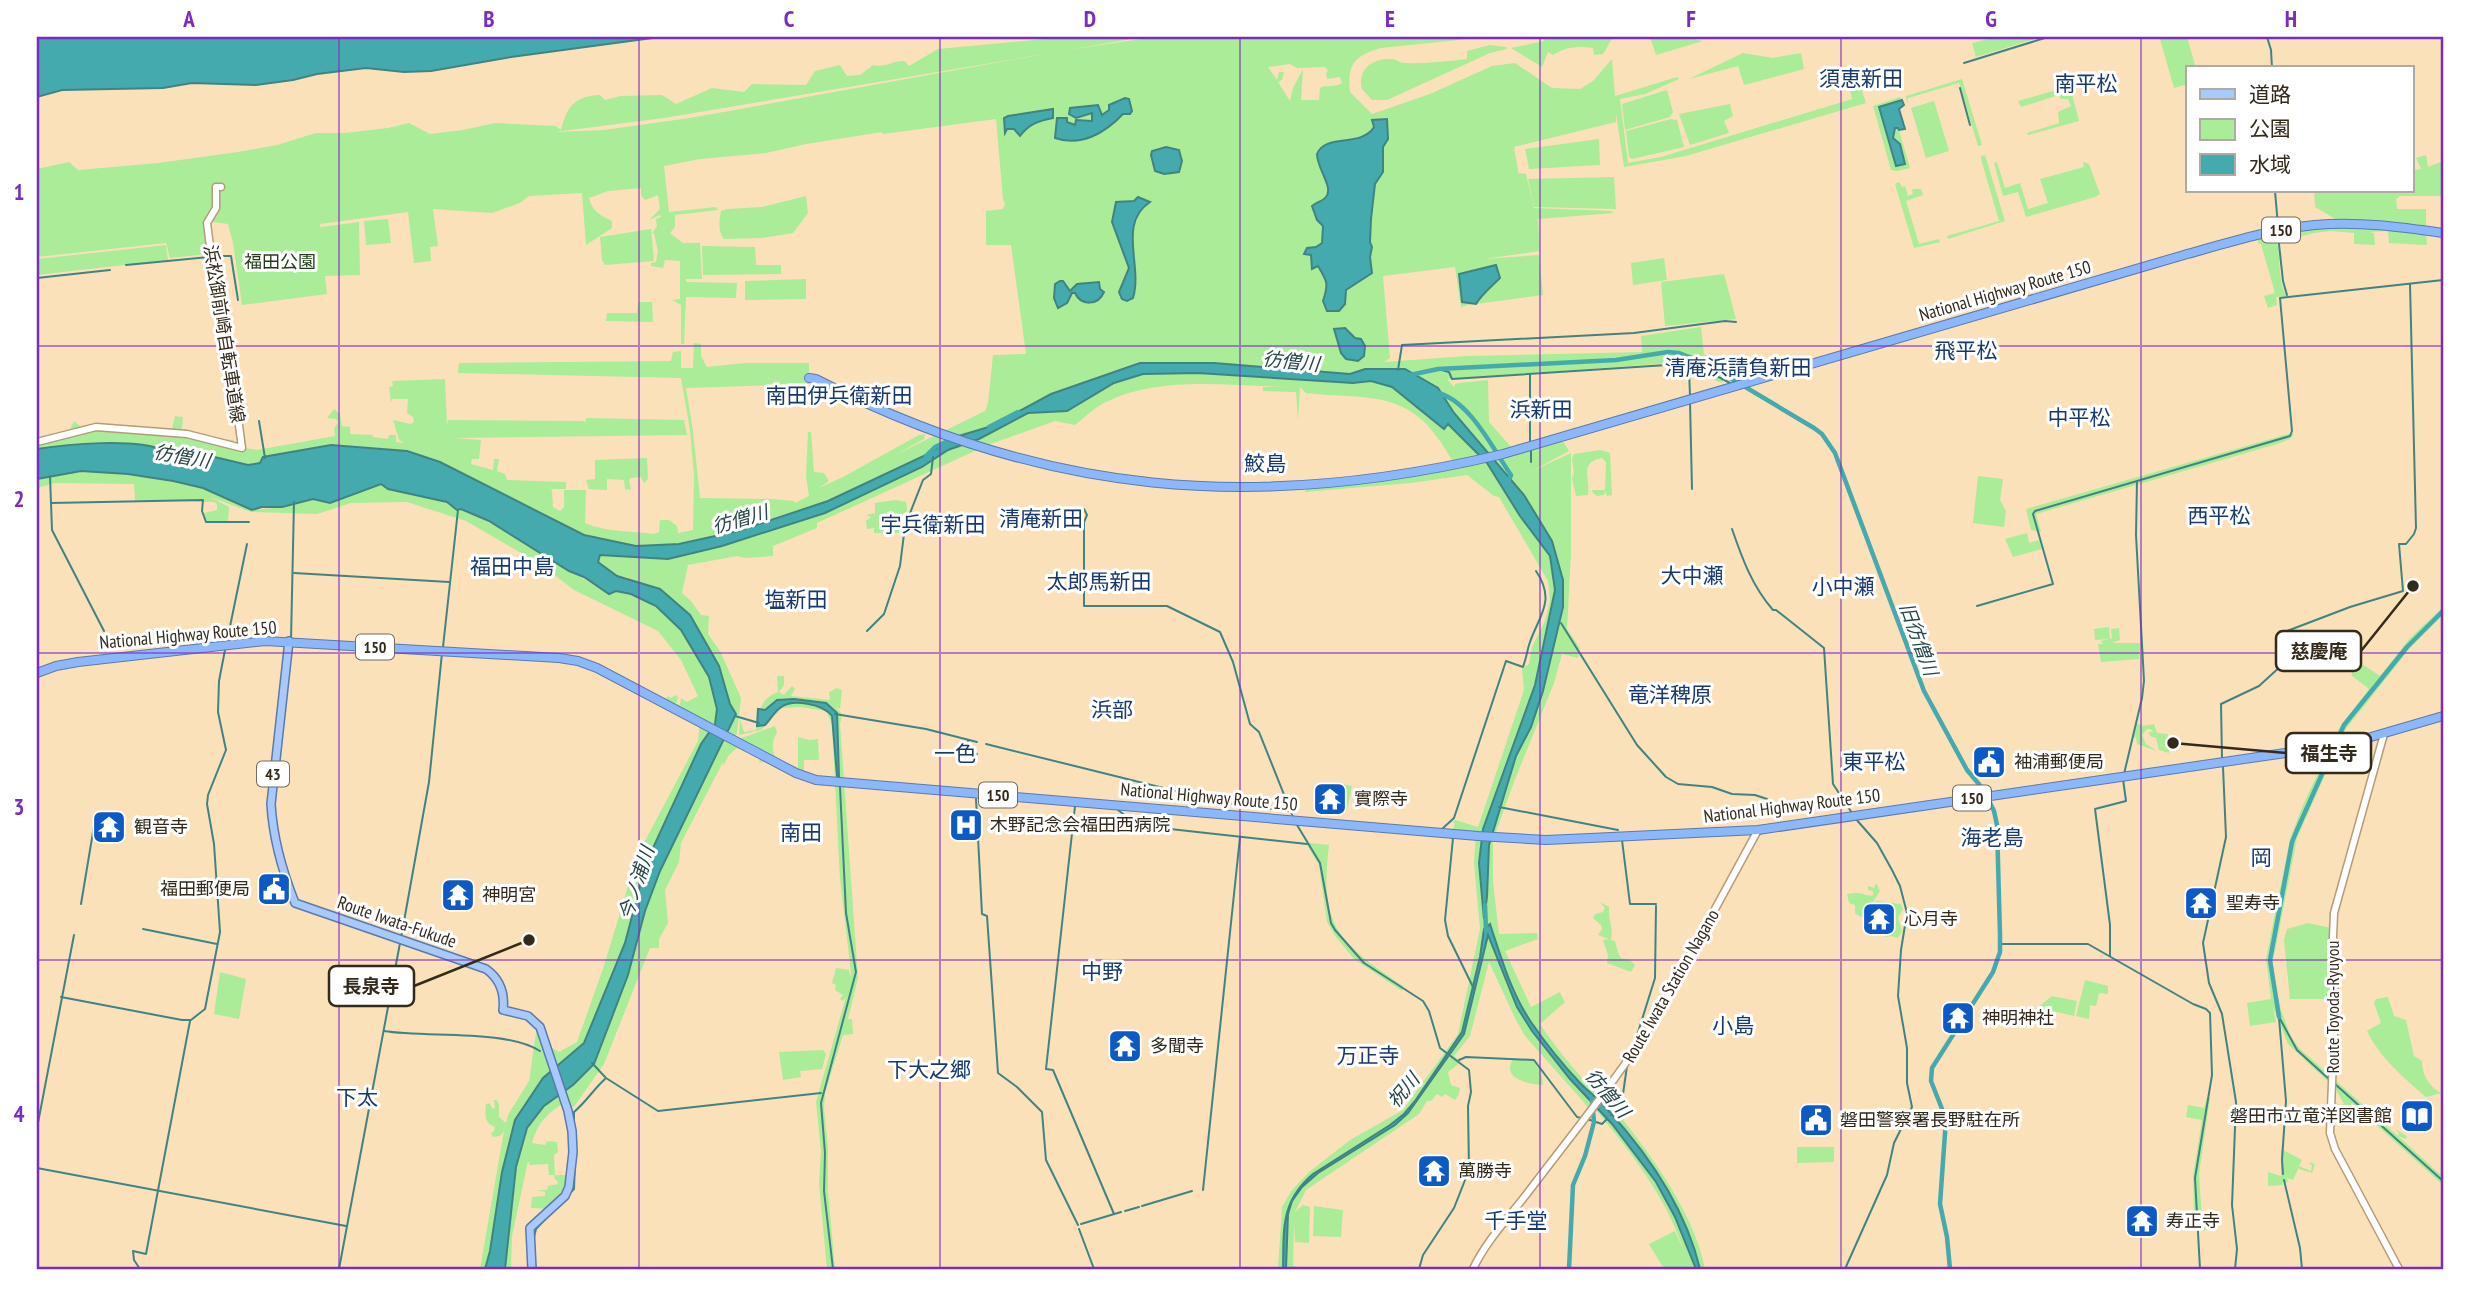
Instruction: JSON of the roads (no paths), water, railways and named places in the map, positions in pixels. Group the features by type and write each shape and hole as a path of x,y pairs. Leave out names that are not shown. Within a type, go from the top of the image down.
{"highway":[{"name":"National Highway Route 150","path":"809,378 864,403 975,446 1083,473 1213,488 1268,488 1339,483 1401,475 1503,454 2184,255 2276,231 2314,225 2354,224 2443,233"},
{"name":"National Highway Route 150","path":"37,673 56,666 106,658 240,642 289,642 571,659 597,668 796,773 816,780 1546,840 1758,830 2347,744 2443,716"}],"main road":[{"name":"浜松御前崎自転車道線","path":"37,442 96,427 192,434 242,448 226,327 214,277 207,223 216,208 216,187 221,187"},
{"name":"Route Iwata-Fukude","path":"289,642 271,803 274,829 295,904 490,972 497,979 502,991 503,1010 532,1018 540,1027 568,1111 573,1144 570,1183 565,1196 530,1228 532,1269"},
{"name":"Route Toyoda-Ryuyou","path":"2384,734 2334,913 2335,1009 2330,1133 2334,1149 2399,1269"},
{"name":"Route Iwata Station Nagano","path":"1473,1269 1491,1241 1601,1098 1658,1014 1758,830"}],"water":[{"path":"37,37 660,37 431,71 404,72 366,68 256,85 192,83 163,88 62,90 37,97"},
{"path":"1125,98 1129,99 1132,111 1130,114 1123,114 1100,132 1074,141 1055,138 1057,118 1067,118 1067,122 1075,125 1076,120 1092,121 1092,113 1076,118 1069,114 1070,108 1098,105 1102,115 1109,110 1109,105"},
{"path":"1902,100 1904,105 1899,109 1905,129 1895,128 1893,138 1900,144 1905,164 1896,166 1879,107"},
{"path":"1053,109 1053,118 1034,124 1020,136 1014,129 1007,129 1005,133 1004,118 1008,116"},
{"path":"1387,119 1388,139 1383,147 1383,172 1375,184 1371,219 1372,273 1346,290 1345,304 1339,311 1327,311 1323,301 1325,279 1318,266 1312,269 1311,255 1304,254 1307,248 1322,243 1323,226 1317,220 1312,206 1326,197 1328,188 1317,154 1327,144 1368,133 1374,127 1372,120"},
{"path":"1166,147 1179,150 1182,161 1179,172 1164,174 1155,171 1152,151"},
{"path":"1138,197 1150,202 1140,211 1135,222 1135,285 1133,298 1127,301 1122,299 1119,292 1129,268 1112,222 1116,202 1134,201"},
{"path":"1496,265 1500,278 1476,304 1462,302 1459,274"},
{"path":"1063,281 1070,291 1077,284 1099,282 1100,289 1104,292 1098,300 1090,303 1072,293 1067,303 1058,308 1054,298 1055,284"},
{"path":"1345,328 1355,338 1361,339 1365,346 1364,356 1358,361 1346,359 1341,353 1334,329"},
{"path":"1140,363 1214,363 1350,374 1365,369 1405,369 1438,388 1454,413 1524,495 1552,541 1563,580 1563,607 1543,691 1531,727 1516,756 1489,845 1484,919 1479,863 1483,829 1535,685 1555,590 1550,556 1520,516 1487,463 1448,424 1444,429 1392,387 1371,381 1353,383 1198,373 1143,374 1114,383 1067,411 1028,413 979,439 948,450 922,467 825,513 722,546 668,559 600,555 598,562 617,576 660,589 690,615 719,666 730,704 736,714 660,871 645,911 628,975 594,1064 573,1085 544,1106 527,1128 516,1167 505,1269 485,1269 502,1172 515,1120 543,1078 584,1043 625,943 646,863 701,744 715,724 717,709 709,677 681,630 656,606 631,594 616,591 609,594 489,521 461,509 457,510 447,502 388,489 381,484 330,503 313,499 282,507 252,510 203,488 128,474 81,471 37,479 37,449 83,444 136,444 163,450 173,447 248,465 260,463 263,457 331,445 407,451 440,462 584,535 636,546 679,544 738,531 828,501 928,454 952,438 992,426 1051,394"},
{"path":"777,700 826,703 837,713 839,777 832,716 822,708 792,703 778,710 765,725 757,726 758,709 765,710"},
{"path":"1490,924 1507,974 1524,1011 1562,1062 1605,1106 1651,1164 1685,1225 1700,1269 1696,1269 1675,1217 1656,1182 1612,1124 1570,1079 1532,1031 1517,1007 1488,935 1464,1034 1408,1113 1395,1125 1318,1173 1302,1187 1292,1201 1288,1214 1286,1269 1283,1269 1286,1217 1289,1206 1302,1184 1313,1174 1404,1114 1462,1032 1484,929"}],"waterway":[{"path":"1964,63 2048,37"},
{"path":"2267,37 2272,66"},
{"path":"1960,88 1970,125"},
{"path":"2275,192 2278,226"},
{"path":"2278,235 2287,295"},
{"path":"214,256 231,256 238,300"},
{"path":"126,265 209,257"},
{"path":"37,278 110,270"},
{"path":"1977,606 2053,584 2033,514 2035,511 2290,436 2292,431 2280,298 2443,280"},
{"path":"2287,631 2350,607 2403,591 2399,544 2406,544 2416,528 2410,284"},
{"path":"1398,370 1402,345 1634,333 1725,321 1736,322"},
{"name":"旧彷僧川","path":"1410,375 1438,369 1616,360 1668,352 1679,353 1705,363 1814,428 1822,434 1835,453 1924,691 1967,770 1983,789 1994,811 1997,825 2000,952 1993,972 1932,1068 1931,1081 1946,1119 1940,1204 1950,1269"},
{"path":"1438,369 1449,372 1452,379 1667,365 1703,369 1732,384"},
{"path":"1689,370 1690,396"},
{"path":"1530,374 1530,442"},
{"name":"旧彷僧川","path":"1738,389 1747,387"},
{"name":"彷僧川","path":"1438,393 1460,406 1480,427 1511,475 1508,482"},
{"path":"1690,402 1692,489"},
{"name":"彷僧川","path":"989,427 1018,412"},
{"path":"259,421 265,458"},
{"name":"彷僧川","path":"926,456 935,447 954,438"},
{"path":"1531,448 1531,462"},
{"path":"867,631 884,614 900,566 905,526 923,480 931,474 933,457"},
{"path":"50,476 52,530 104,631"},
{"path":"2124,774 2144,681 2136,535 2137,481"},
{"path":"51,503 203,500 202,511 206,522 249,522"},
{"path":"291,640 294,502"},
{"path":"1084,509 1087,515 1084,522 1084,606 1167,606 1220,632 1233,662 1250,724 1259,732 1293,817"},
{"path":"443,647 458,510"},
{"path":"1732,529 1748,571 1766,601 1773,610 1824,648 1833,784 1852,813"},
{"path":"227,641 247,544"},
{"path":"1442,829 1454,818 1506,661 1523,667 1544,609 1545,592 1536,571"},
{"path":"294,573 449,582"},
{"path":"2279,1017 2270,960 2292,842 2344,725 2407,647 2443,611"},
{"path":"1561,623 1637,745 1666,777 1678,784 1712,787 1732,794 1755,795 1767,799"},
{"path":"2282,637 2283,651"},
{"path":"61,997 182,1020 191,1020 205,1009 220,932 214,844 207,804 226,750 218,712 219,681 225,650"},
{"path":"401,938 429,782 442,653"},
{"path":"2222,758 2221,704 2259,686 2282,665"},
{"path":"835,714 926,729 977,742"},
{"path":"735,716 759,723"},
{"path":"968,741 967,750 977,754"},
{"path":"986,744 1224,803 1289,811"},
{"path":"2223,767 2226,837 2203,943 2209,983 2222,1014 2236,1102 2232,1205 2237,1249 2235,1269"},
{"path":"2110,956 2110,925 2095,809 2126,801 2123,779"},
{"path":"833,1269 824,1191 825,1153 821,1103 856,972 846,913 840,787"},
{"path":"976,799 982,914 987,916 998,1073 1017,1087 1042,1112 1046,1160 1078,1225"},
{"path":"1075,806 1046,1069 1053,1070 1114,1214"},
{"path":"1499,807 1618,830"},
{"path":"1118,810 1127,817 1152,827 1307,844"},
{"path":"81,904 96,814"},
{"path":"1845,1269 1887,1175 1894,1143 1912,1107 1907,1083 1907,1048 1898,996 1907,913 1900,886 1892,870 1877,843 1855,818"},
{"path":"1297,825 1320,863 1331,923 1335,930 1364,963 1423,1001 1429,1011 1440,1048 1469,1070 1469,1170 1454,1208 1423,1255 1419,1269"},
{"path":"1443,835 1453,838 1445,920 1448,936 1474,989"},
{"path":"1203,1190 1240,837"},
{"path":"1622,840 1630,904 1656,904"},
{"name":"彷僧川","path":"1485,905 1486,931"},
{"path":"1634,1045 1655,978 1656,906"},
{"path":"143,929 217,944"},
{"path":"37,1128 74,935"},
{"path":"339,1269 400,943"},
{"path":"2000,944 2088,944 2210,1013 2212,1075 2195,1178 2200,1269"},
{"path":"2279,1017 2297,1050 2330,1080"},
{"path":"2279,1018 2286,1101 2283,1174"},
{"path":"140,1269 134,1260 133,1251 146,1254 190,1021"},
{"path":"384,1031 487,1037 525,1044 540,1051"},
{"path":"1459,1060 1466,1057 1534,1060 1577,1117 1581,1118"},
{"path":"592,1063 606,1078 658,1111 821,1093"},
{"path":"1611,1115 1623,1094 1627,1066"},
{"path":"574,1126 574,1112 605,1079"},
{"path":"2335,1084 2443,1181"},
{"path":"1569,1269 1573,1185 1585,1156 1594,1122 1592,1099"},
{"path":"1587,1119 1602,1124 1607,1119"},
{"path":"569,1194 574,1189 575,1160"},
{"path":"37,1168 346,1226"},
{"path":"2284,1180 2300,1248 2302,1269"},
{"path":"1142,1206 1192,1191"},
{"path":"1125,1211 1139,1207"},
{"path":"1081,1224 1121,1212"},
{"path":"534,1237 536,1229 548,1216"},
{"path":"1079,1229 1094,1269"}],"place":[{"name":"慈慶庵","path":"2413,586"},
{"name":"福生寺","path":"2173,743"},
{"name":"袖浦郵便局","path":"1989,762"},
{"name":"實際寺","path":"1330,799"},
{"name":"木野記念会福田西病院","path":"966,825"},
{"name":"観音寺","path":"109,827"},
{"name":"福田郵便局","path":"274,889"},
{"name":"神明宮","path":"458,895"},
{"name":"聖寿寺","path":"2201,903"},
{"name":"心月寺","path":"1879,919"},
{"name":"長泉寺","path":"529,940"},
{"name":"神明神社","path":"1958,1018"},
{"name":"多聞寺","path":"1125,1046"},
{"name":"磐田市立竜洋図書館","path":"2417,1116"},
{"name":"磐田警察署長野駐在所","path":"1816,1120"},
{"name":"萬勝寺","path":"1434,1171"},
{"name":"寿正寺","path":"2142,1221"}],"district":[{"name":"須恵新田","path":"1861,79"},
{"name":"南平松","path":"2086,84"},
{"name":"飛平松","path":"1966,351"},
{"name":"清庵浜請負新田","path":"1738,368"},
{"name":"南田伊兵衛新田","path":"839,396"},
{"name":"浜新田","path":"1541,410"},
{"name":"中平松","path":"2079,418"},
{"name":"鮫島","path":"1265,464"},
{"name":"西平松","path":"2219,516"},
{"name":"清庵新田","path":"1041,519"},
{"name":"宇兵衛新田","path":"933,525"},
{"name":"福田中島","path":"512,567"},
{"name":"大中瀬","path":"1692,576"},
{"name":"太郎馬新田","path":"1099,582"},
{"name":"小中瀬","path":"1843,587"},
{"name":"塩新田","path":"796,600"},
{"name":"竜洋稗原","path":"1670,695"},
{"name":"浜部","path":"1112,710"},
{"name":"一色","path":"955,754"},
{"name":"東平松","path":"1874,762"},
{"name":"南田","path":"801,833"},
{"name":"海老島","path":"1992,838"},
{"name":"岡","path":"2261,858"},
{"name":"中野","path":"1102,972"},
{"name":"小島","path":"1733,1026"},
{"name":"万正寺","path":"1368,1056"},
{"name":"下大之郷","path":"929,1070"},
{"name":"下太","path":"357,1098"},
{"name":"千手堂","path":"1516,1221"}],"park label":[{"name":"福田公園","path":"280,262"}],"water label":[{"name":"今ノ浦川","path":"636,883"},
{"name":"祝川","path":"1403,1090"}]}
